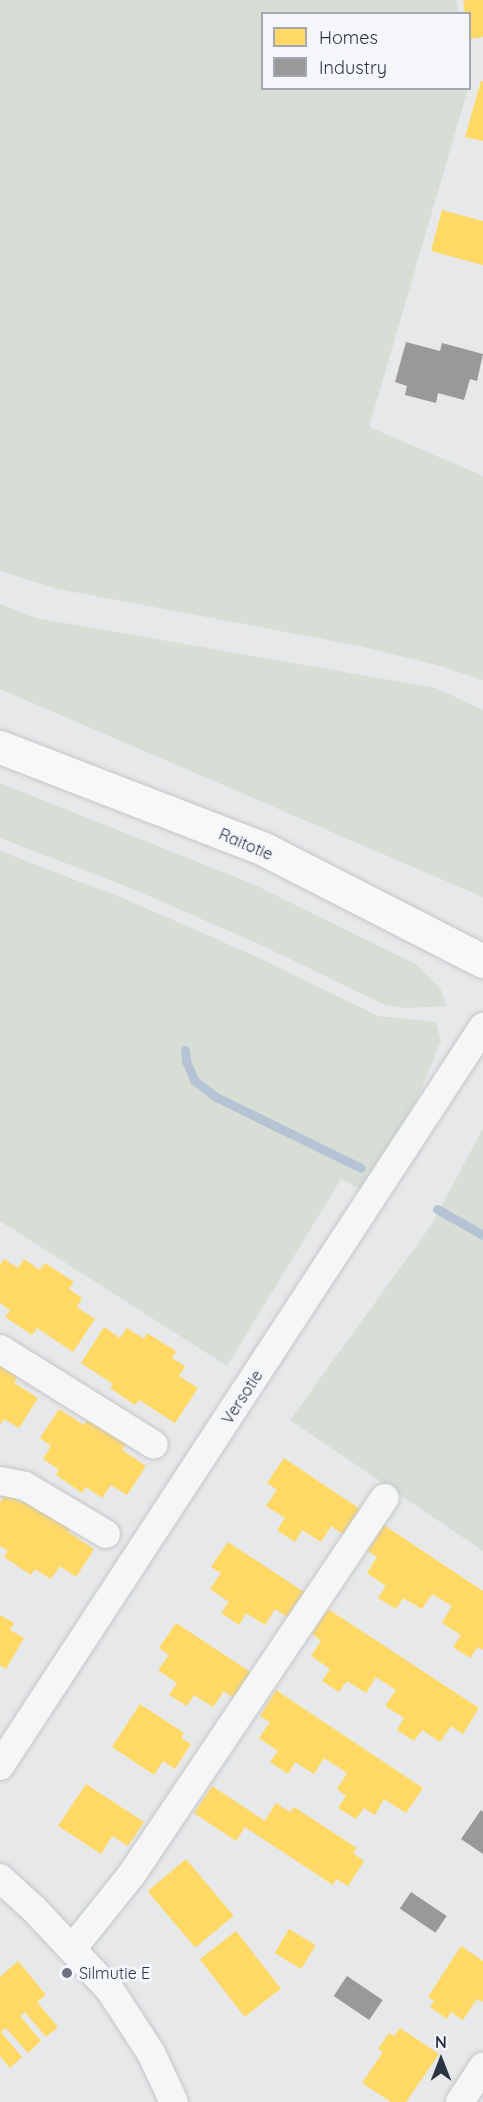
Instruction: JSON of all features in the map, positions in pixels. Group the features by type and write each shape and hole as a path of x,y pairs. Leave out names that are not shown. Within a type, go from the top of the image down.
{"main road":[{"name":"Raitotie","path":"0,747 264,849 483,962"}],"street":[{"name":"Versotie","path":"0,1766 483,1027"},
{"path":"0,1349 154,1445"},
{"path":"0,1481 25,1486 106,1534"},
{"path":"72,1949 132,1874 386,1498"},
{"path":"0,1878 34,1909 110,1990 151,2053 174,2102"},
{"path":"460,2102 483,2067"}],"shaded area":[{"path":"0,0 456,0 459,12 261,12 261,90 468,90 369,427 483,476 483,680 437,665 360,646 58,589 0,571"},
{"path":"0,604 36,618 436,688 483,710 483,897 0,689"},
{"path":"0,783 253,884 415,964 440,988 447,1006 405,1008 383,1004 259,944 128,887 0,838"},
{"path":"0,851 125,899 257,957 378,1016 436,1022 441,1041 416,1101 360,1189 341,1179 227,1366 0,1221"},
{"path":"483,1128 483,1551 290,1420 432,1224"}],"building: Homes":[{"path":"483,0 483,37 471,39 471,12 465,12 463,1"},
{"path":"481,81 483,81 483,141 465,137"},
{"path":"442,210 483,221 483,265 431,251"},
{"path":"4,1259 18,1268 24,1259 40,1270 45,1263 74,1282 69,1289 82,1298 77,1307 95,1319 73,1352 37,1328 32,1335 5,1317 10,1310 0,1303 0,1265"},
{"path":"104,1327 120,1338 127,1328 144,1339 147,1333 176,1351 172,1358 185,1366 179,1376 198,1388 175,1423 139,1400 135,1405 110,1388 113,1384 81,1363"},
{"path":"0,1359 20,1372 14,1383 38,1398 19,1428 4,1419 0,1425"},
{"path":"59,1409 84,1425 91,1415 128,1440 122,1450 146,1466 127,1495 111,1485 102,1498 86,1487 82,1493 56,1475 59,1470 43,1459 51,1446 40,1438"},
{"path":"284,1458 360,1509 343,1534 331,1526 321,1542 302,1530 295,1542 277,1530 285,1518 266,1506 277,1490 267,1483"},
{"path":"6,1493 22,1503 27,1496 73,1525 68,1532 94,1549 76,1577 60,1566 51,1579 35,1569 31,1575 4,1557 8,1551 0,1546 0,1503"},
{"path":"384,1525 483,1591 483,1650 478,1647 470,1658 453,1647 461,1635 442,1623 452,1606 432,1594 422,1609 403,1598 396,1609 378,1598 386,1586 367,1573 377,1557 368,1551"},
{"path":"228,1542 304,1592 287,1617 275,1609 265,1625 246,1613 239,1625 221,1613 229,1602 210,1589 221,1573 211,1567"},
{"path":"328,1609 479,1708 463,1734 451,1726 440,1742 422,1730 414,1741 397,1730 404,1718 385,1706 396,1690 376,1677 366,1693 347,1681 339,1692 322,1681 330,1669 311,1656 321,1641 312,1634"},
{"path":"0,1615 14,1623 10,1630 24,1638 6,1669 0,1665"},
{"path":"176,1623 252,1673 235,1699 224,1691 213,1707 194,1695 187,1706 169,1695 177,1683 158,1670 169,1655 159,1648"},
{"path":"276,1690 423,1788 406,1813 384,1799 375,1815 364,1808 356,1819 338,1808 346,1796 337,1789 347,1773 324,1758 314,1774 295,1762 288,1774 270,1762 278,1751 259,1738 270,1722 260,1716"},
{"path":"140,1704 184,1733 181,1738 191,1744 175,1769 163,1761 154,1775 112,1747"},
{"path":"86,1784 144,1822 128,1846 112,1836 101,1854 58,1826"},
{"path":"212,1786 265,1821 276,1803 290,1812 294,1807 357,1848 353,1853 364,1861 348,1886 336,1879 333,1885 245,1827 236,1841 194,1813"},
{"path":"186,1859 234,1916 195,1948 148,1891"},
{"path":"289,1929 316,1945 301,1969 275,1953"},
{"path":"236,1931 281,1989 245,2017 200,1959"},
{"path":"461,1946 483,1961 483,2000 481,2002 477,1999 463,2020 451,2012 447,2019 430,2007 434,2001 428,1997"},
{"path":"18,1961 46,1995 37,2002 58,2027 46,2037 25,2012 20,2016 41,2041 28,2053 6,2028 1,2032 22,2057 10,2068 0,2056 0,1977"},
{"path":"400,2028 439,2054 406,2102 391,2102 362,2083 383,2052 378,2049 389,2033 394,2036"}],"building: Industry":[{"path":"406,342 440,351 442,343 483,354 477,381 470,379 464,400 438,393 436,403 405,395 407,386 395,382"},
{"path":"481,1810 483,1812 483,1854 461,1839"},
{"path":"411,1892 447,1916 435,1933 400,1909"},
{"path":"347,1976 383,2000 369,2020 334,1996"}],"waterway":[{"path":"185,1050 186,1061 194,1080 216,1097 361,1168"},
{"path":"437,1209 483,1235"}],"place":[{"name":"Silmutie E","path":"67,1973"}]}
